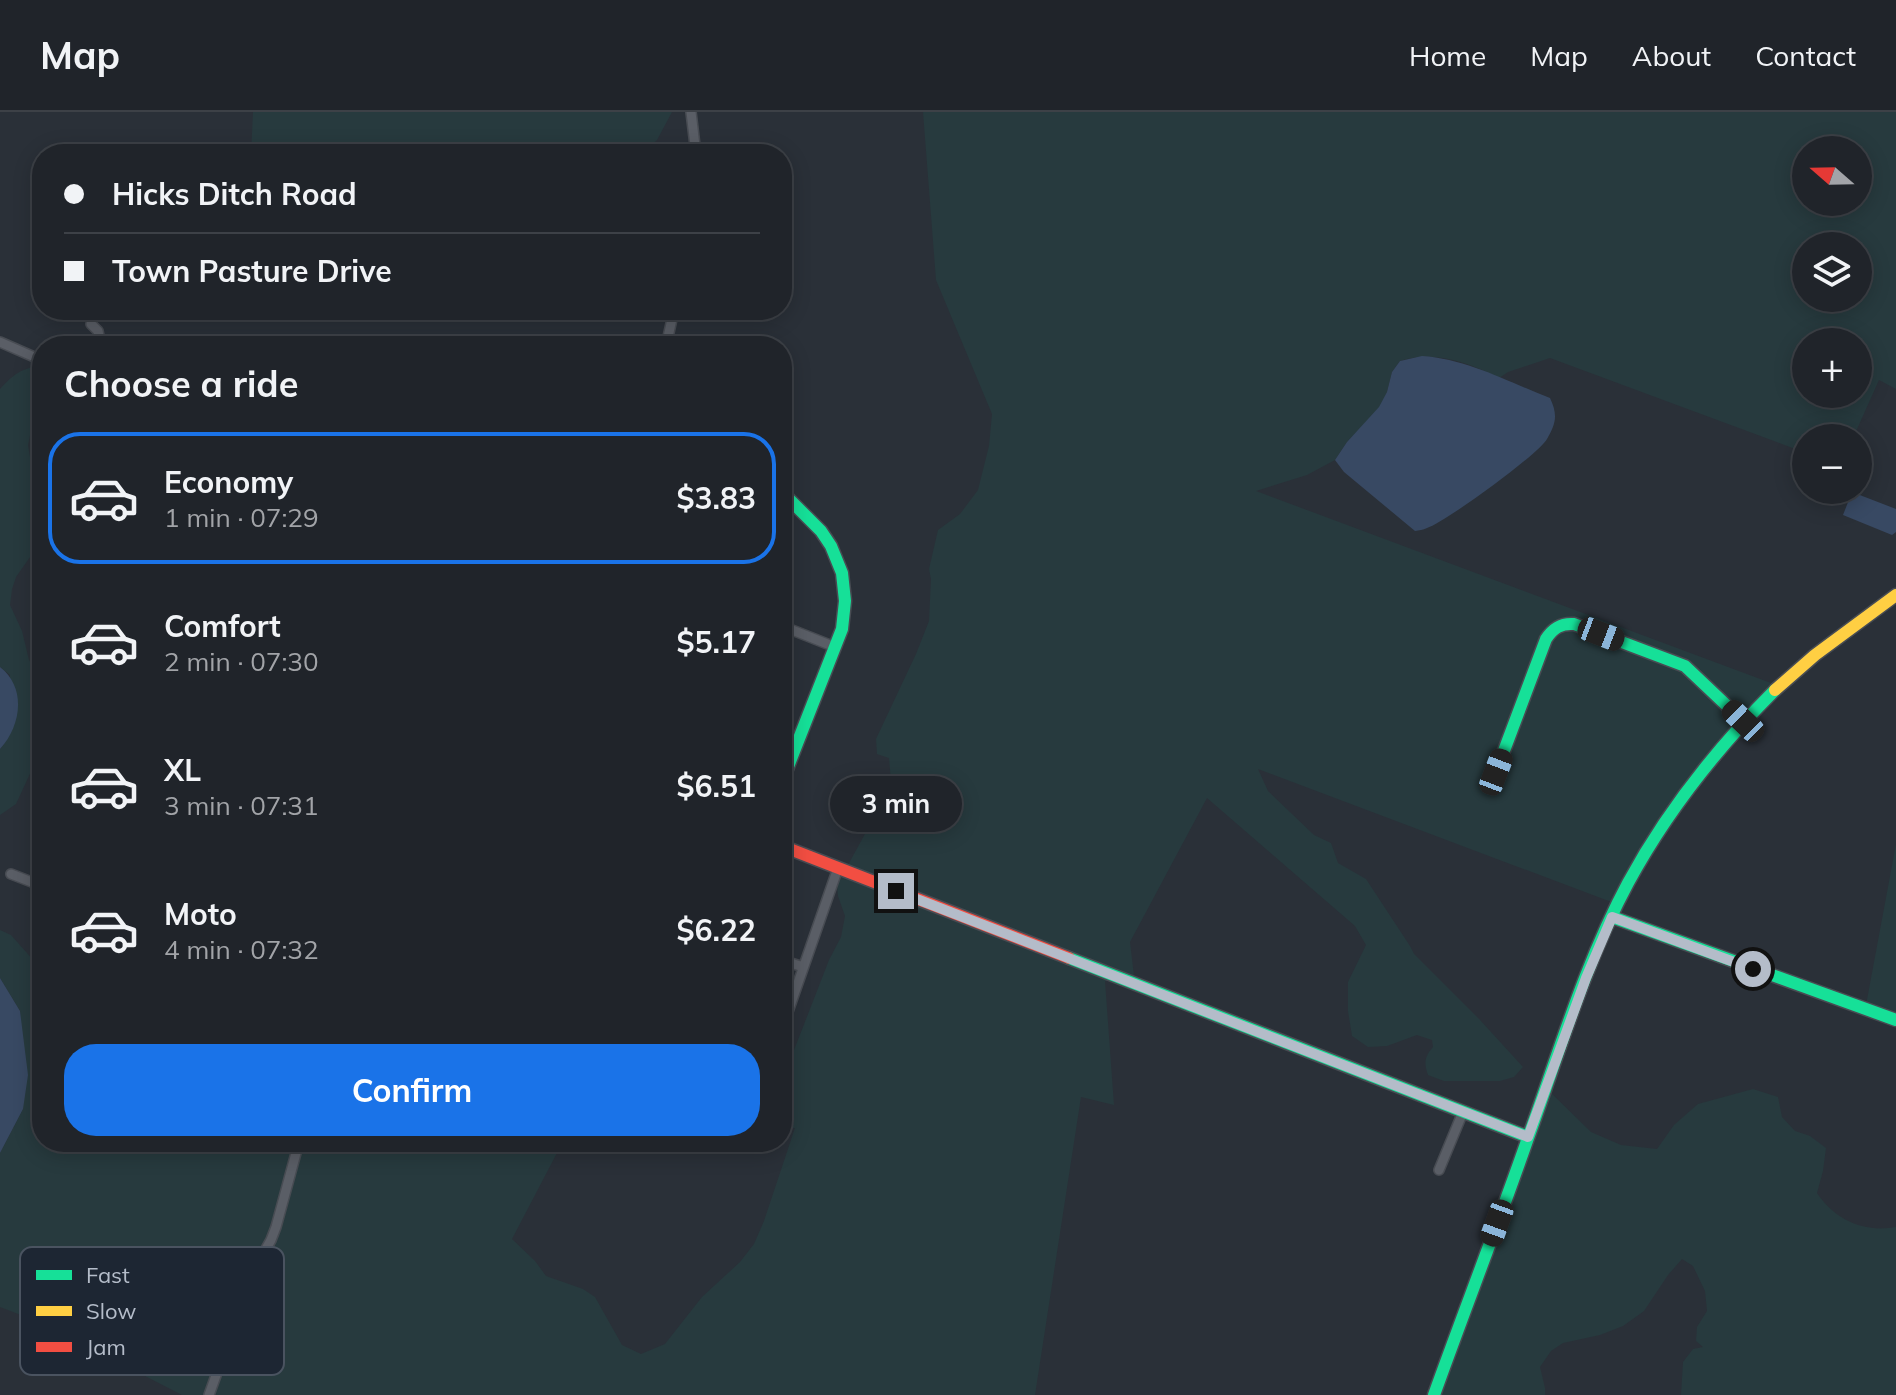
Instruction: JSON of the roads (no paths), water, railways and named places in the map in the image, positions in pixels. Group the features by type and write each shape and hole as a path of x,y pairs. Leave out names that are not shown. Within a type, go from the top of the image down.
{"street":[{"path":"691,112 695,144"},
{"path":"91,324 99,336"},
{"path":"0,342 32,356"},
{"path":"792,502 821,531 831,546 845,591 842,629 792,756"},
{"path":"1434,1395 1578,999 1612,917 1640,862 1676,805 1743,721 1810,657 1896,595"},
{"path":"1496,772 1546,639 1554,628 1563,623 1574,624 1685,666 1743,721"},
{"path":"792,630 835,647"},
{"path":"792,739 798,741"},
{"path":"792,850 1528,1137"},
{"path":"792,999 838,868"},
{"path":"11,874 32,882"},
{"path":"1612,917 1896,1020"},
{"path":"792,963 803,967"},
{"path":"1439,1170 1463,1112"},
{"path":"267,1247 276,1227 296,1152"},
{"path":"209,1395 216,1375"}],"water":[{"path":"1422,356 1472,366 1550,398 1555,419 1547,439 1510,472 1452,514 1415,531 1344,472 1335,460 1379,407 1392,372 1400,361"},
{"path":"1872,500 1896,509 1896,532 1892,535 1843,515 1847,504 1872,504"},
{"path":"0,667 14,685 18,707 13,729 0,749"},
{"path":"0,978 20,1011 28,1075 23,1109 0,1153"}]}
